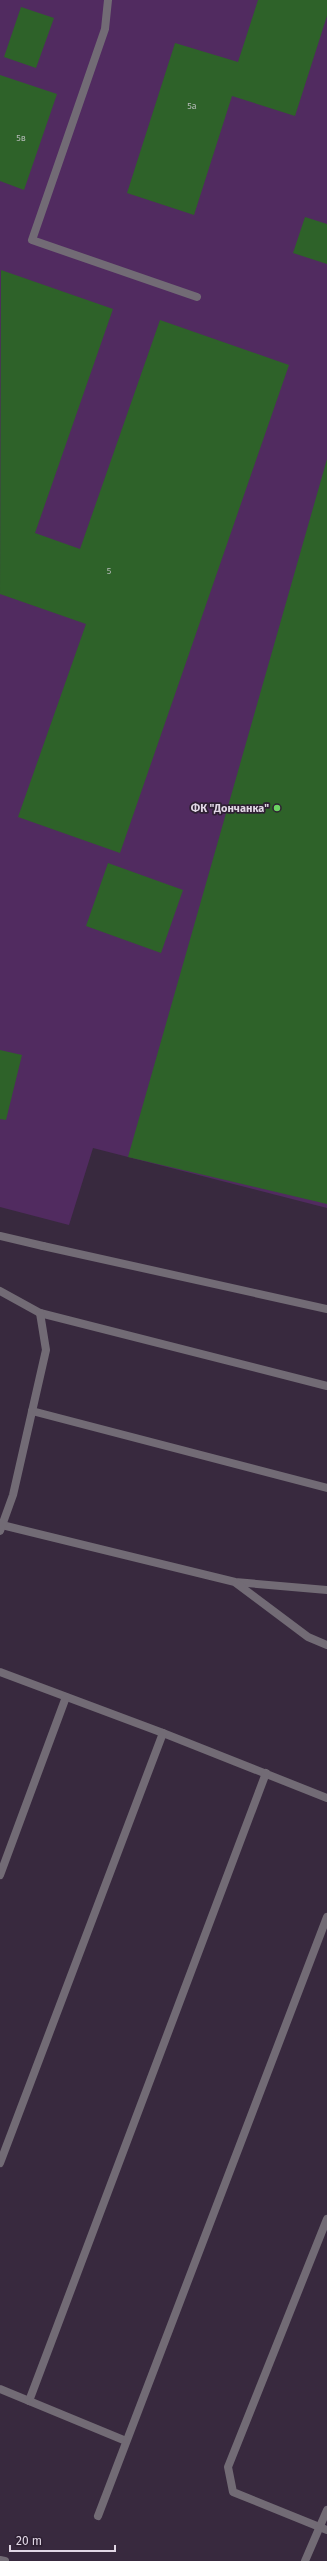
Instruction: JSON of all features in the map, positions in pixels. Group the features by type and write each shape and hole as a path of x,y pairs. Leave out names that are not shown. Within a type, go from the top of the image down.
{"street":[{"path":"108,0 105,29 32,240 197,297"},
{"path":"0,1236 327,1309"},
{"path":"0,1291 40,1313 327,1386"},
{"path":"40,1313 46,1350 13,1495 1,1528 235,1582 327,1590"},
{"path":"32,1410 327,1488"},
{"path":"235,1582 308,1637 327,1645"},
{"path":"0,1672 164,1733 327,1798"},
{"path":"0,1875 66,1697"},
{"path":"0,2163 164,1733"},
{"path":"29,2401 266,1773"},
{"path":"98,2516 327,1917"},
{"path":"324,2528 233,2492 228,2467 327,2219"},
{"path":"0,2389 126,2440"},
{"path":"305,2561 324,2528 327,2510"},
{"path":"0,2560 6,2561"}],"shaded area":[{"path":"0,0 327,0 327,1208 93,1148 69,1225 0,1207"}],"building":[{"path":"258,0 327,0 327,16 295,116 232,96 194,215 127,193 175,43 238,62"},
{"path":"21,7 54,18 36,68 4,57"},
{"path":"0,75 57,94 24,190 0,181"},
{"path":"305,217 327,224 327,264 293,253"},
{"path":"1,270 113,309 35,533 80,549 160,320 289,365 120,853 18,817 86,624 0,594"},
{"name":"ФК \"Дончанка\"","path":"327,459 327,1204 128,1157"},
{"path":"108,863 183,890 161,953 86,926"},
{"path":"0,1050 22,1055 6,1120 0,1119"}],"place":[{"name":"ФК \"Дончанка\"","path":"277,808"}]}
